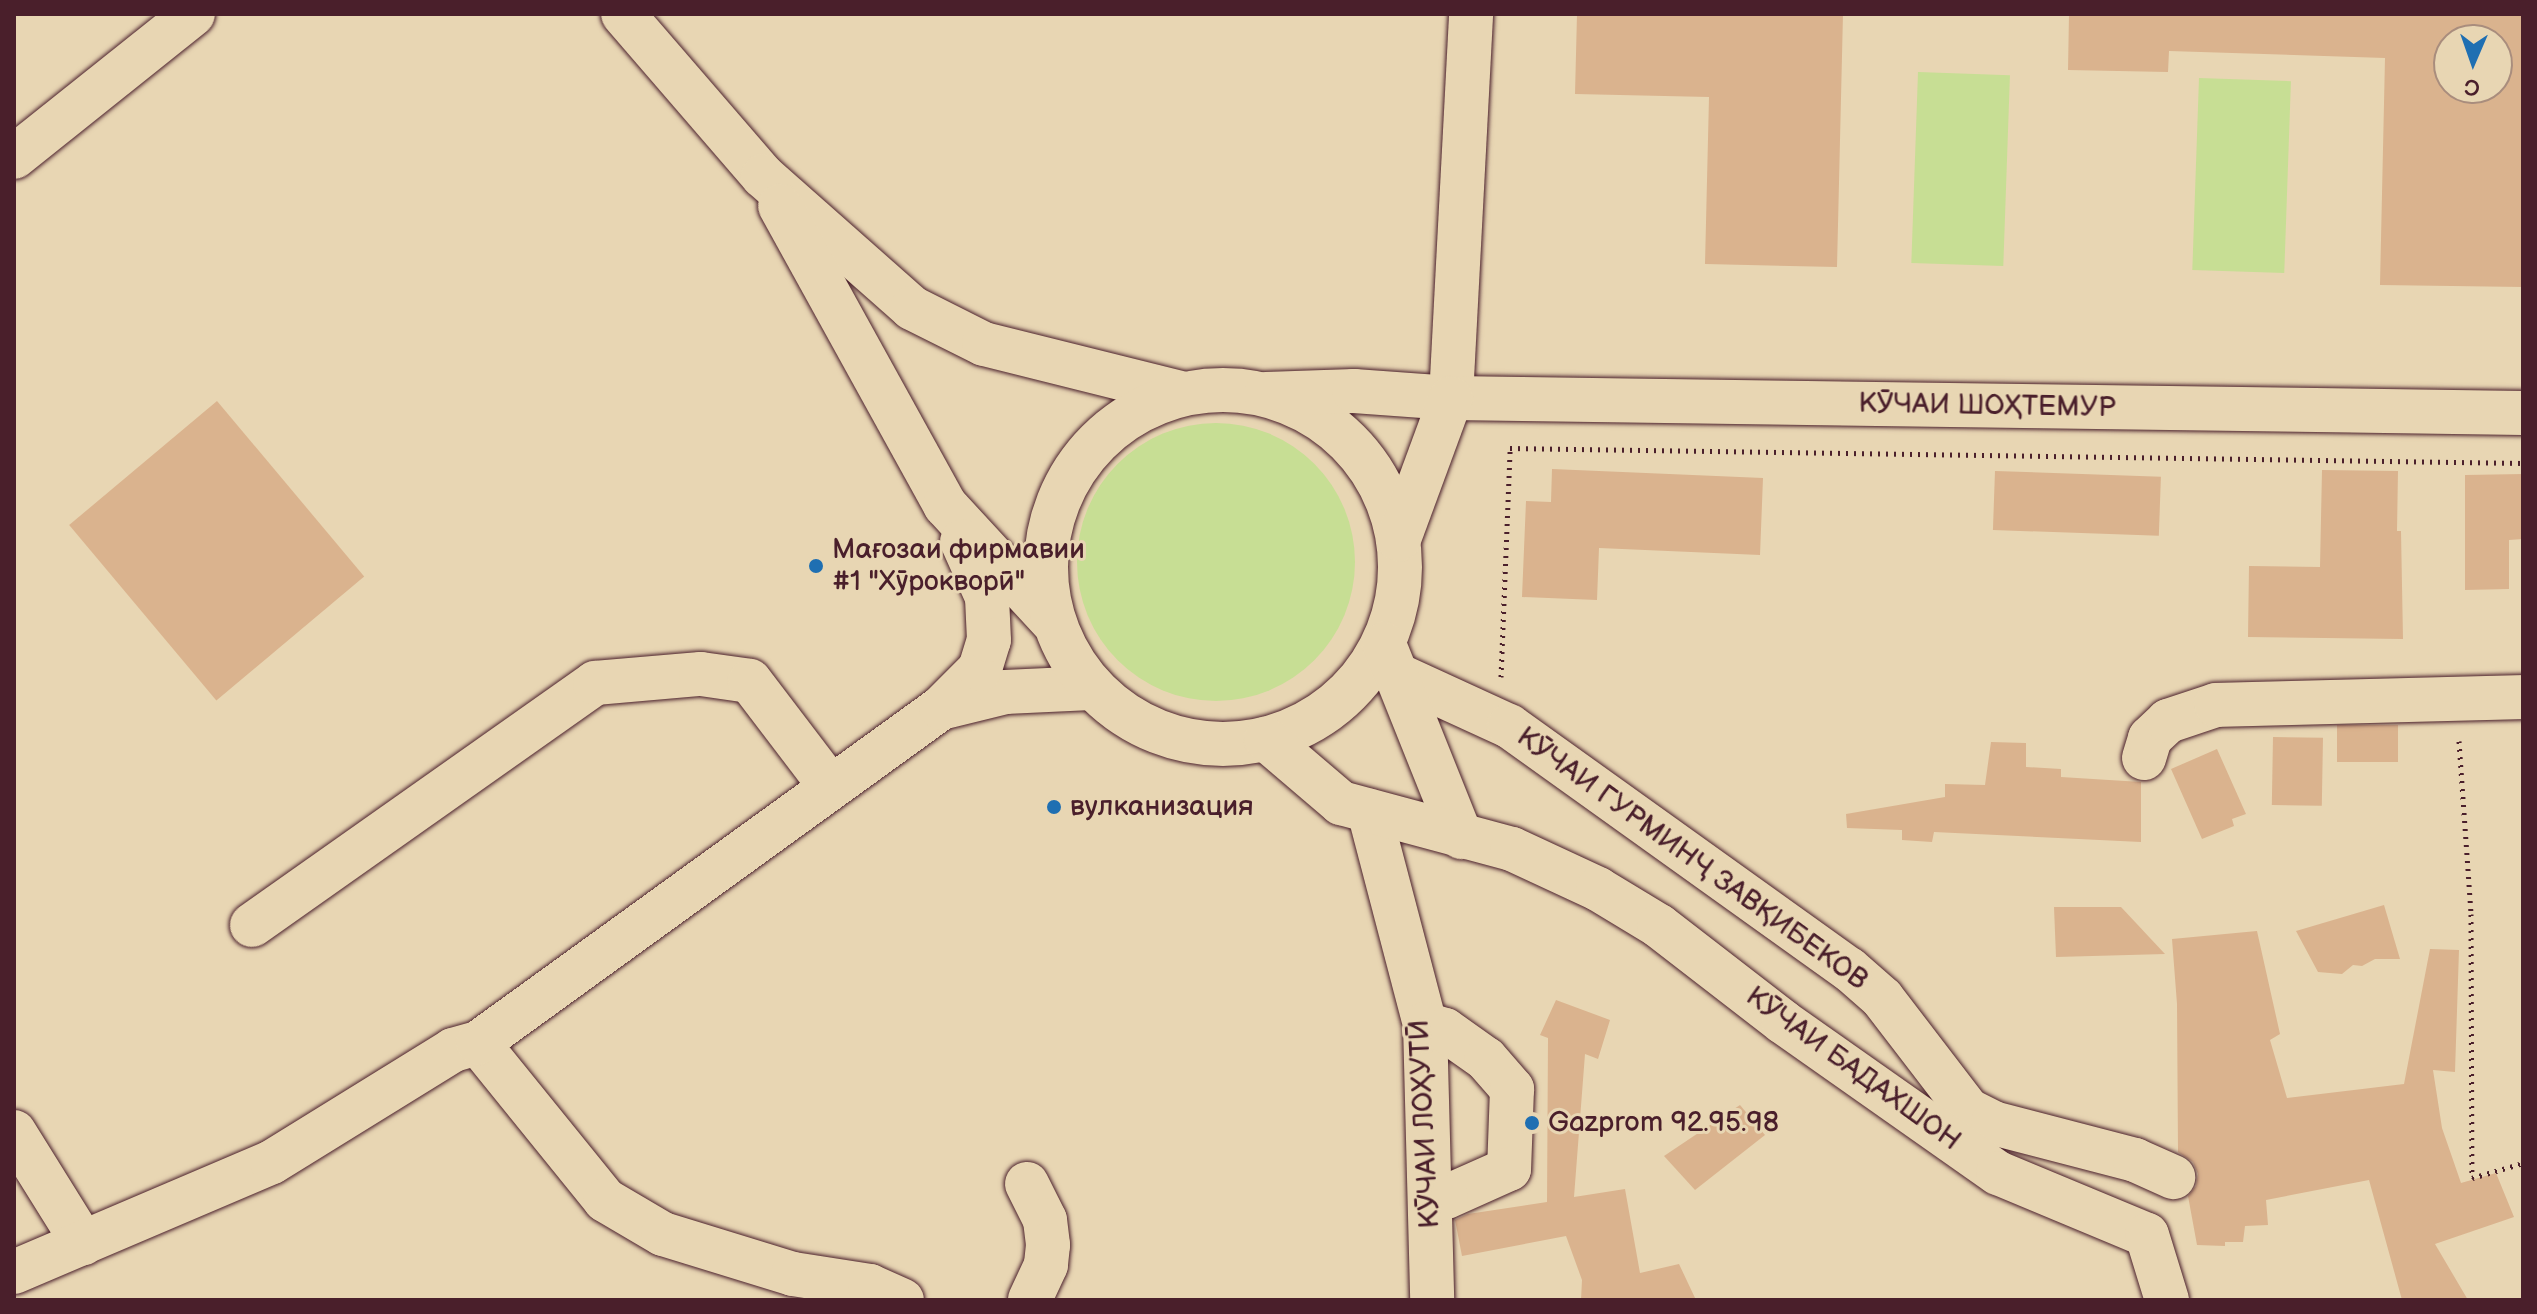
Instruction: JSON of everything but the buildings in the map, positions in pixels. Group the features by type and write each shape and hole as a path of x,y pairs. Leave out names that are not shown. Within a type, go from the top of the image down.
{"main road":[{"path":"14,157 193,14"},
{"path":"623,14 763,176 912,308 984,344 1181,393"},
{"path":"1399,539 1451,398 1471,14"},
{"path":"14,1272 272,1162 453,1050 478,1043 941,708 980,669 989,640 987,597 945,505 763,176"},
{"name":"КӮЧАИ ШОҲТЕМУР","path":"1181,393 1354,391 1451,398 2523,413"},
{"path":"1052,621 1044,549 1066,479 1115,424 1181,393"},
{"path":"1266,394 1314,413 1354,446 1384,489 1399,539 1399,593 1388,658 1461,837"},
{"path":"945,505 1052,621 1091,688 1128,719 1172,738 1219,745 1266,739 1336,705 1388,658"},
{"name":"КӮЧАИ ГУРМИНҶ ЗАВҚИБЕКОВ","path":"1388,658 1509,726 1849,969 1882,998 1968,1110 1993,1123 2135,1160 2173,1177"},
{"path":"252,925 595,683 701,674 750,681 830,786"},
{"path":"941,708 1005,692 1091,688"},
{"path":"2144,758 2150,738 2168,721 2216,705 2523,697"},
{"path":"1266,739 1341,803 1461,837"},
{"name":"КӮЧАИ ЛОҲУТӢ","path":"1369,811 1425,1024 1432,1300"},
{"name":"КӮЧАИ БАДАХШОН","path":"1461,837 1512,849 1598,889 1659,926 1783,1022 1998,1173 2147,1235 2167,1300"},
{"path":"1425,1024 1445,1030 1486,1059 1512,1089 1509,1169 1446,1197 1430,1200"},
{"path":"478,1043 605,1200 663,1234 793,1274 870,1286 902,1300"},
{"path":"14,1132 83,1243"},
{"path":"1027,1184 1045,1220 1048,1245 1046,1265 1030,1300"}],"path":[{"path":"1509,726 1501,686 1510,448 2523,463"},
{"path":"2456,697 2471,914 2472,1178 2523,1163"}],"green space":[{"path":"1918,72 2010,75 2003,266 1911,263"},
{"path":"2199,78 2291,81 2284,273 2192,270"},
{"path":"1216,423 1243,426 1269,434 1293,447 1314,464 1331,485 1344,509 1352,535 1355,562 1352,589 1344,615 1331,639 1314,660 1293,677 1269,690 1243,698 1216,701 1189,698 1163,690 1139,677 1118,660 1101,639 1088,615 1080,589 1077,562 1080,535 1088,509 1101,485 1118,464 1139,447 1163,434 1189,426"}],"place":[{"name":"Мағозаи фирмавии #1 \"Хӯрокворӣ\"","path":"816,566"},
{"name":"вулканизация","path":"1054,807"},
{"name":"Gazprom 92.95.98","path":"1532,1123"}]}
